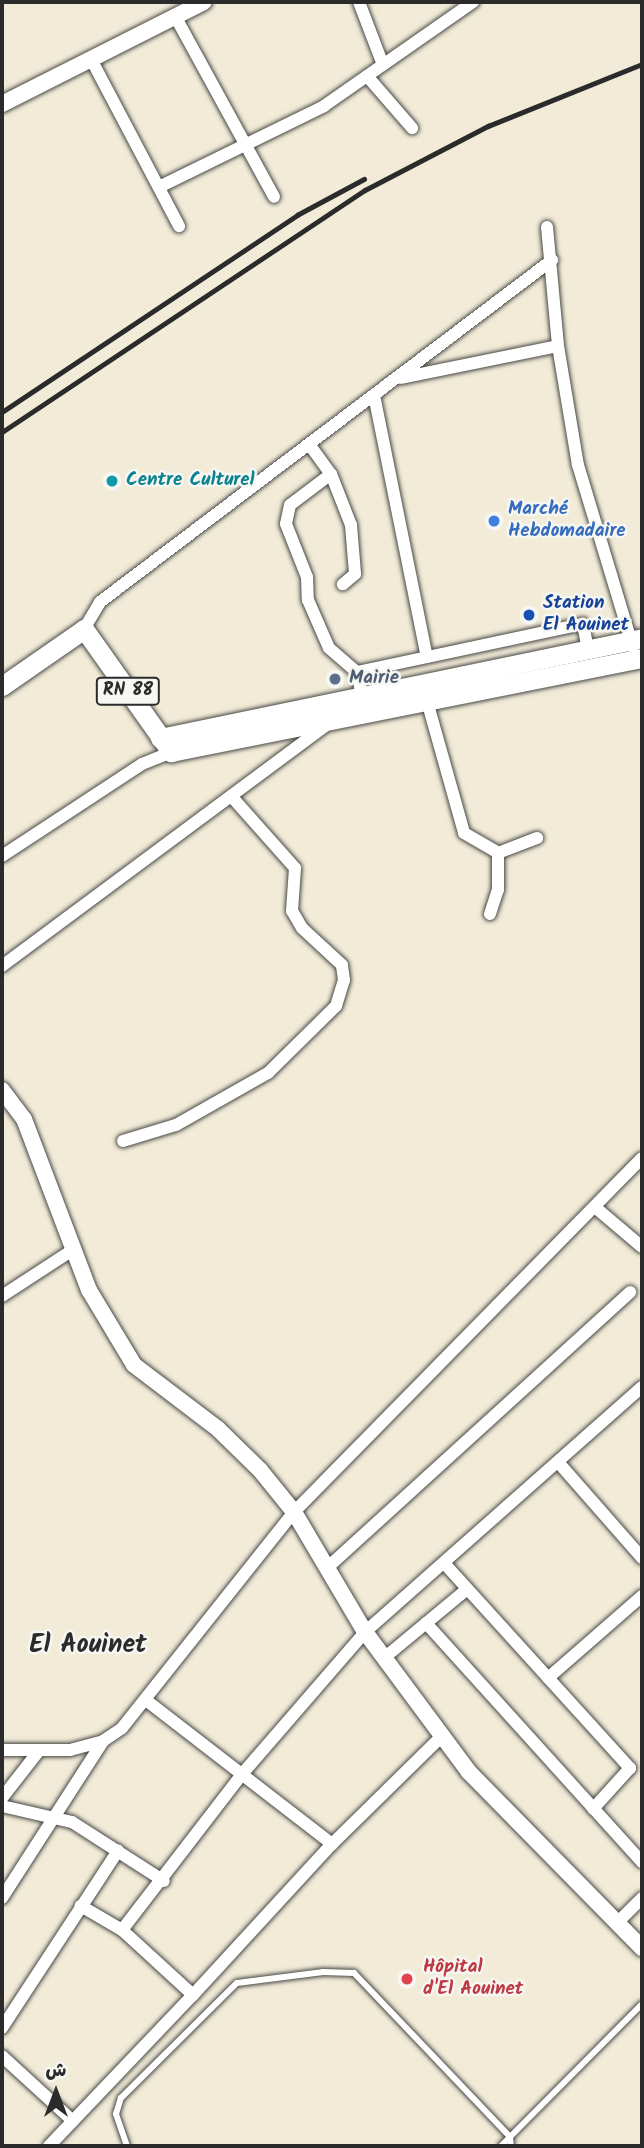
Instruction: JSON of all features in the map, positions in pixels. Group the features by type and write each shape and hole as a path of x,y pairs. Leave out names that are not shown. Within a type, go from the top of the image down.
{"main road":[{"path":"2,686 84,629"},
{"name":"RN 88","path":"84,629 166,745"},
{"path":"166,745 362,696 636,640"},
{"path":"166,745 334,719 642,658"}],"street":[{"path":"2,104 204,2"},
{"path":"359,2 383,65"},
{"path":"159,187 324,106 473,2"},
{"path":"175,16 243,145 274,197"},
{"path":"91,59 179,226"},
{"path":"367,76 412,128"},
{"path":"547,227 558,346 578,465 642,658"},
{"path":"84,629 100,602 552,260"},
{"path":"395,379 558,346"},
{"path":"374,395 427,657"},
{"path":"309,444 331,474 351,525 355,574 343,584"},
{"path":"331,474 290,505 286,524 307,576 308,600 329,648 357,672 362,696"},
{"path":"357,672 583,624 588,649"},
{"path":"427,701 464,832 498,853"},
{"path":"2,966 334,719"},
{"path":"2,856 142,764 166,745"},
{"path":"123,1141 176,1125 268,1073 336,1006 344,980 342,965 302,928 292,911 295,869 231,796"},
{"path":"498,853 537,838"},
{"path":"490,914 498,890 498,853"},
{"path":"2,1090 24,1119 89,1290 134,1365 218,1429 294,1511 365,1632 469,1772 642,1948"},
{"path":"2,1898 103,1741 147,1701 294,1511 596,1208 642,1158"},
{"path":"596,1208 642,1247"},
{"path":"2,1296 74,1249"},
{"path":"327,1568 629,1292"},
{"path":"122,1930 164,1881 243,1773 365,1632 642,1387"},
{"path":"558,1462 642,1558"},
{"path":"444,1563 630,1768 593,1809"},
{"path":"384,1658 467,1589"},
{"path":"548,1678 642,1596"},
{"path":"426,1623 642,1862"},
{"path":"147,1701 332,1844"},
{"path":"49,2146 332,1844 442,1736"},
{"path":"2,1750 38,1752 103,1741"},
{"path":"2,1798 38,1752"},
{"path":"2,1806 72,1822 164,1881"},
{"path":"2,2028 118,1851"},
{"path":"618,1922 642,1898"},
{"path":"81,1906 122,1930 192,1995"},
{"path":"2,2056 73,2121"}],"lane":[{"path":"127,2146 116,2113 121,2098 237,1983 323,1972 354,1973 510,2137 511,2146"},
{"path":"501,2146 642,2004"}],"railway":[{"path":"2,432 365,190 488,126 642,64"},
{"path":"2,412 297,215 364,179"}],"place":[{"name":"Centre Culturel","path":"112,481"},
{"name":"Marché Hebdomadaire","path":"494,521"},
{"name":"Station El Aouinet","path":"529,615"},
{"name":"Mairie","path":"335,679"},
{"name":"Hôpital d'El Aouinet","path":"407,1979"}],"district":[{"name":"El Aouinet","path":"88,1646"}]}
